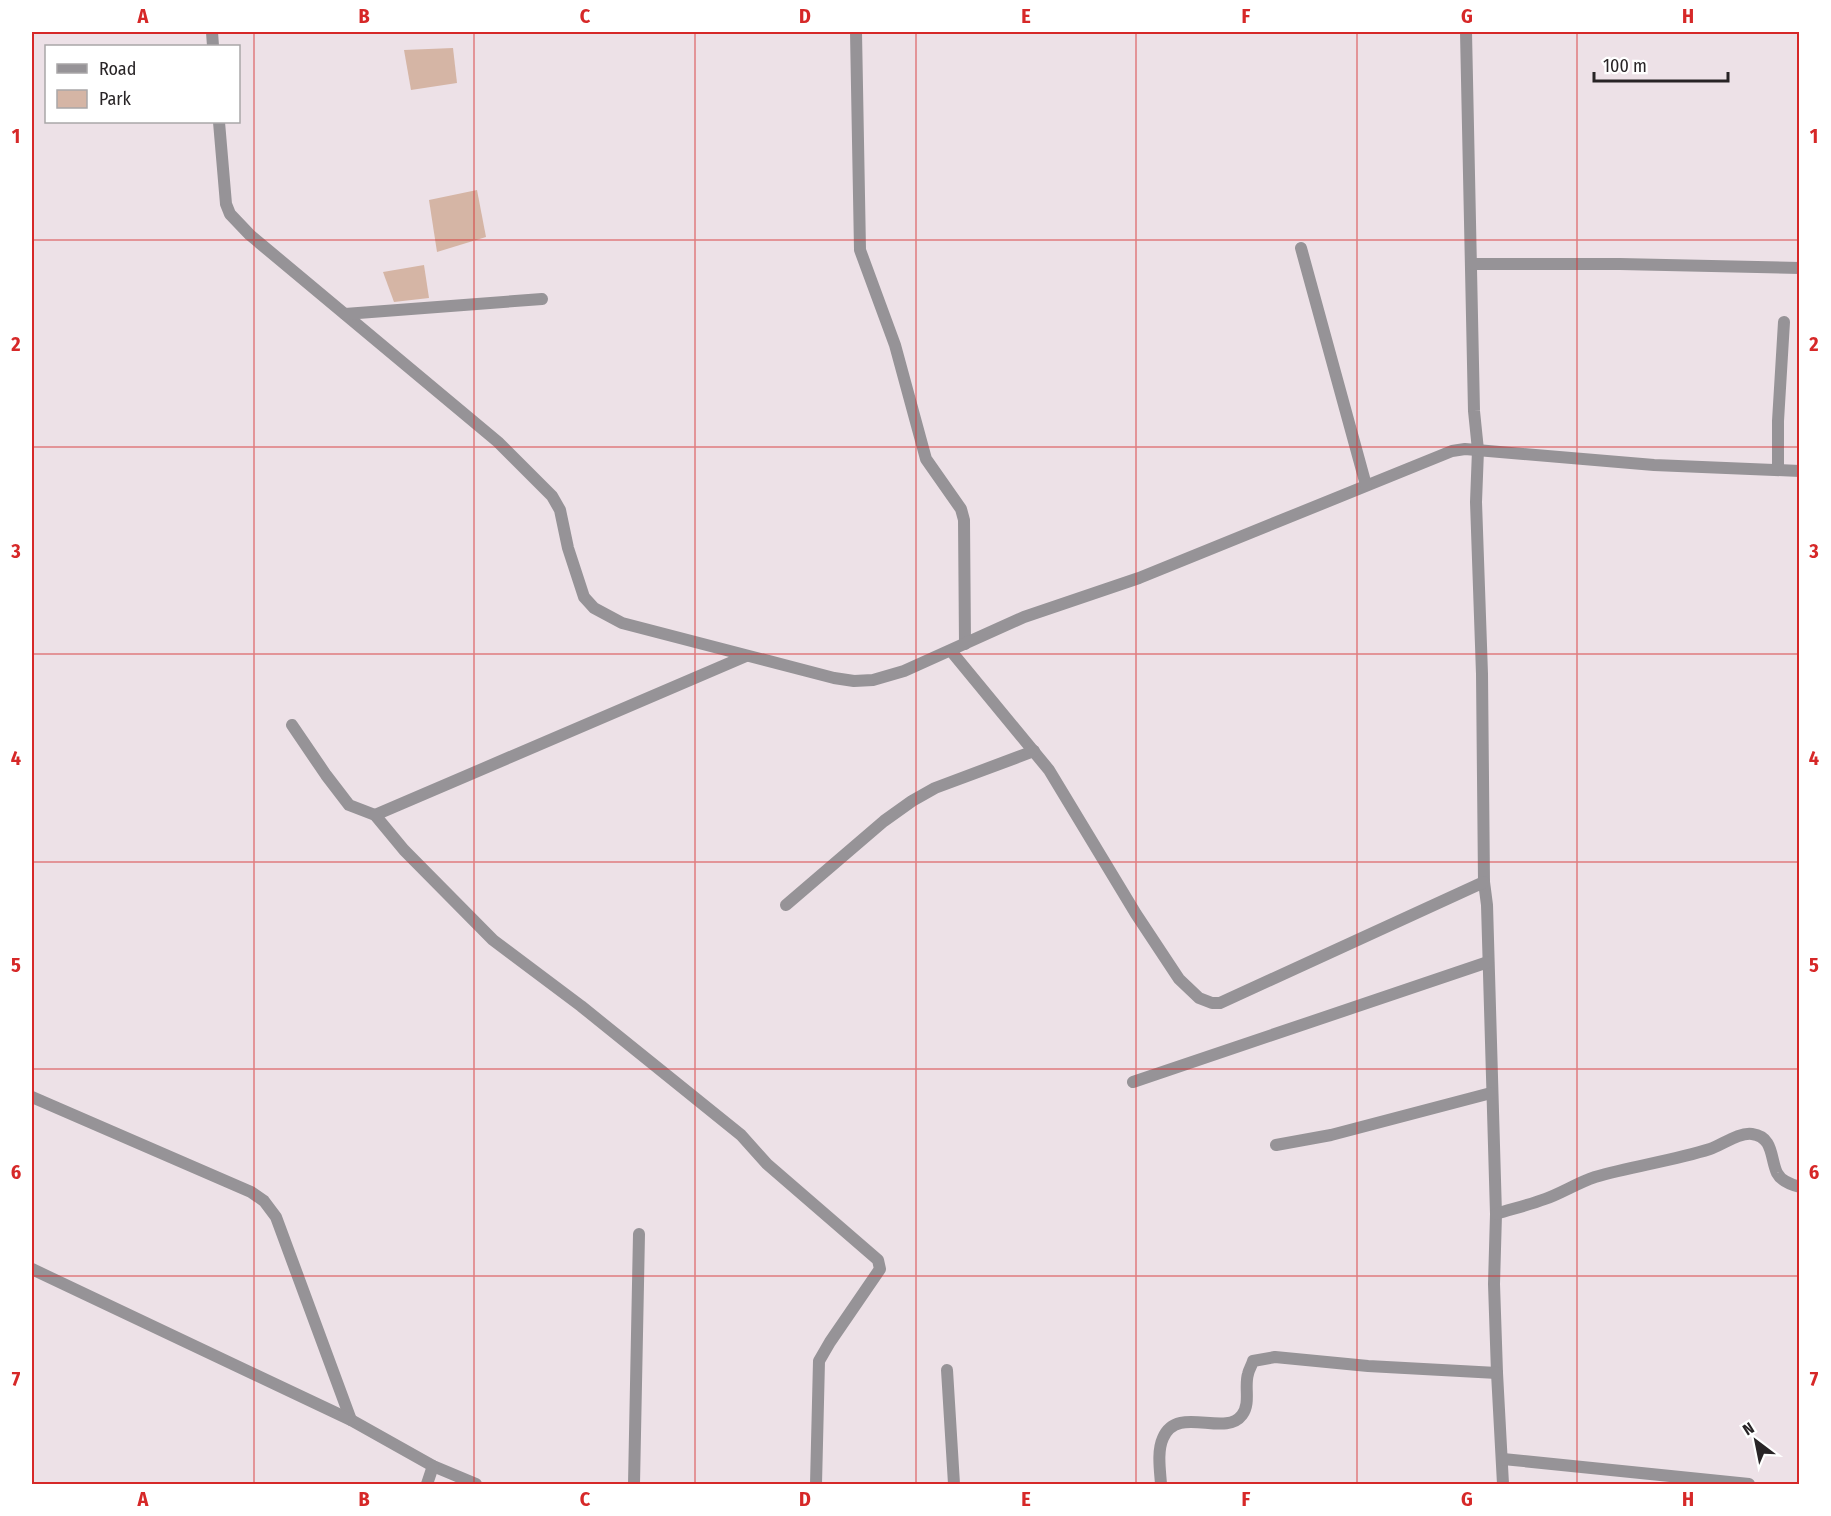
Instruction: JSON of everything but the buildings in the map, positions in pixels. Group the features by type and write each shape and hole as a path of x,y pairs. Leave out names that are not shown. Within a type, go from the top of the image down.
{"street":[{"path":"856,32 860,250 895,345 926,459 961,509 964,520 965,644"},
{"path":"1466,32 1474,411 1478,450 1476,501 1482,674 1484,882 1496,1214 1494,1284 1503,1485"},
{"path":"219,123 226,204 230,214 250,235 498,442 552,496 560,510 580,587 588,603 622,623 834,678 854,681 873,680 904,671 1024,617 1139,578 1452,451 1465,449 1654,465 1800,471"},
{"path":"1301,248 1366,485"},
{"path":"1471,264 1800,267"},
{"path":"345,314 542,299"},
{"path":"1778,470 1778,421 1784,322"},
{"path":"951,651 1049,770 1136,914 1179,979 1198,998 1220,1003 1484,882"},
{"path":"375,815 746,656"},
{"path":"292,725 349,805 375,815 404,850 493,940 581,1005 741,1135 767,1164 878,1260 880,1269 819,1361 816,1485"},
{"path":"786,905 884,821 912,801 935,788 1034,751"},
{"path":"1133,1082 1488,962"},
{"path":"1276,1145 1331,1135 1491,1093"},
{"path":"32,1097 252,1192 264,1201 276,1217 351,1420"},
{"path":"1496,1214 1547,1199 1574,1184 1596,1177 1712,1148 1735,1137 1751,1133 1762,1137 1771,1148 1778,1175 1788,1183 1800,1187"},
{"path":"634,1485 639,1234"},
{"path":"32,1269 351,1420 433,1466 476,1485"},
{"path":"1161,1485 1162,1439 1169,1427 1183,1422 1230,1424 1242,1415 1247,1402 1247,1374 1253,1361 1275,1357 1368,1366 1497,1373"},
{"path":"947,1370 954,1485"},
{"path":"1503,1459 1749,1485"},
{"path":"427,1485 433,1466"}],"green space":[{"path":"453,48 457,83 411,90 404,50"},
{"path":"477,190 486,237 437,252 429,200"},
{"path":"424,265 429,298 394,302 383,272"}]}
